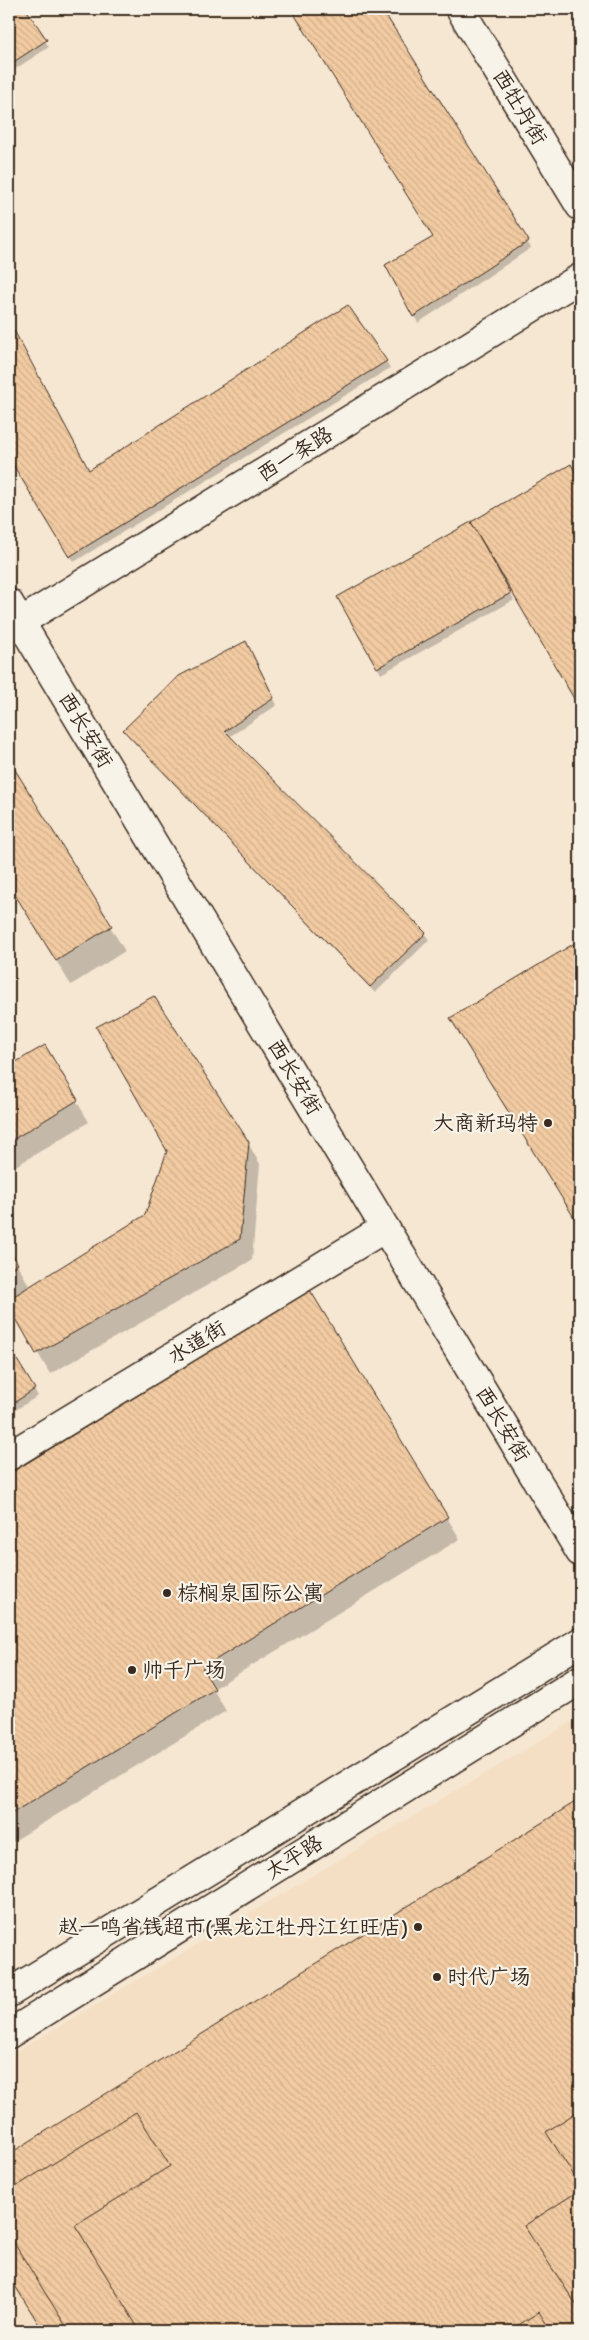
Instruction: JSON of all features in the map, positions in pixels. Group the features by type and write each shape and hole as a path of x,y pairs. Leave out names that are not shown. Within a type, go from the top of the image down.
{"street":[{"name":"西牡丹街","path":"460,9 580,206"},
{"name":"西一条路","path":"13,618 580,278"},
{"name":"西长安街","path":"13,618 580,1552"},
{"name":"水道街","path":"9,1456 385,1228"},
{"name":"太平路","path":"9,1993 580,1642"},
{"name":"太平路","path":"9,2034 580,1680"}],"shaded area":[{"name":"时代广场","path":"580,1717 580,2331 9,2331 9,2056"}],"building":[{"path":"9,9 26,9 47,40 9,65"},
{"path":"291,9 382,9 529,241 413,317 385,265 433,237"},
{"path":"348,305 387,361 69,557 9,458 9,321 89,470"},
{"path":"571,464 580,480 580,709 471,522"},
{"path":"471,522 511,593 377,668 337,597"},
{"path":"246,641 274,698 225,731 426,933 370,987 123,730 179,676"},
{"path":"9,760 112,926 56,961 9,885"},
{"name":"大商新玛特","path":"580,940 580,1227 450,1018"},
{"path":"154,996 249,1142 240,1239 36,1354 9,1306 9,1299 145,1215 167,1151 96,1027"},
{"path":"45,1045 78,1100 9,1142 9,1066"},
{"path":"9,1248 18,1264 9,1270"},
{"name":"棕榈泉国际公寓","path":"310,1290 448,1517 202,1668 215,1689 9,1815 9,1474"},
{"path":"9,1347 35,1389 9,1406"},
{"name":"时代广场","path":"580,1799 580,2331 43,2331 9,2276 9,2154"},
{"path":"580,2110 580,2185 546,2132"},
{"path":"136,2112 170,2166 75,2225 140,2331 69,2331 9,2235 9,2191"},
{"path":"580,2190 580,2310 524,2226"},
{"path":"539,2312 551,2331 509,2331"}],"place":[{"name":"大商新玛特","path":"548,1123"},
{"name":"棕榈泉国际公寓","path":"167,1593"},
{"name":"帅千广场","path":"132,1670"},
{"name":"赵一鸣省钱超市(黑龙江牡丹江红旺店)","path":"418,1927"},
{"name":"时代广场","path":"437,1977"}]}
